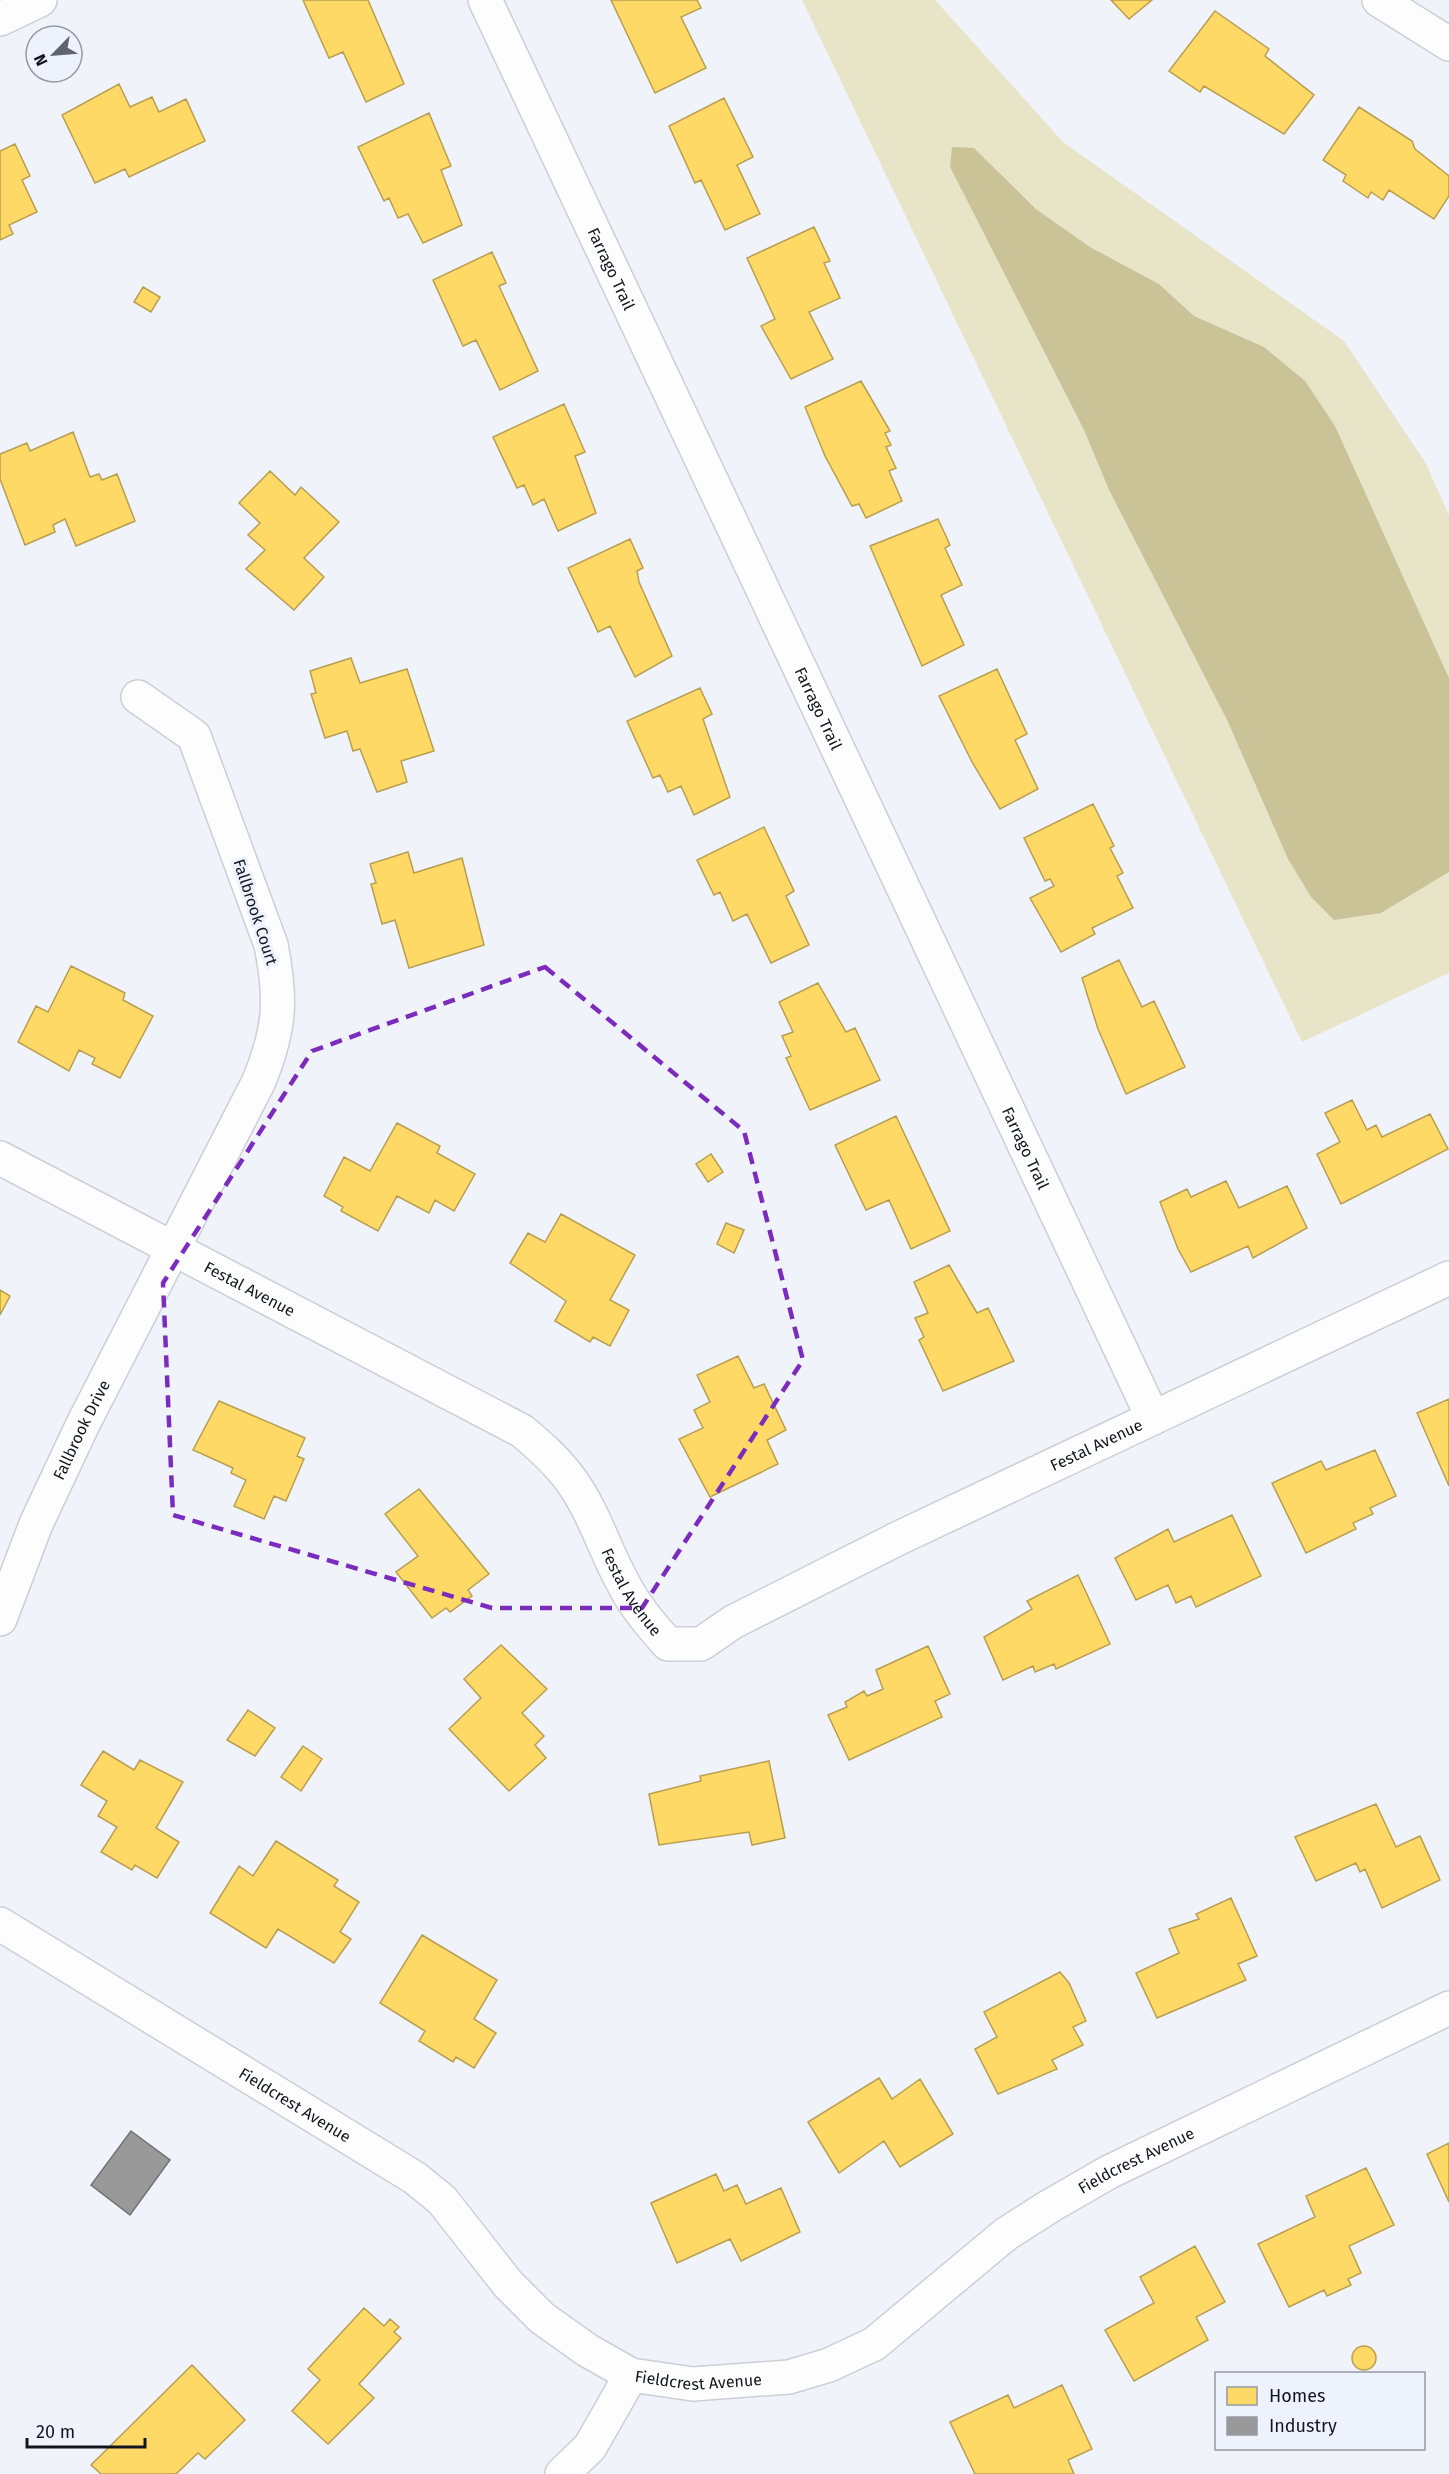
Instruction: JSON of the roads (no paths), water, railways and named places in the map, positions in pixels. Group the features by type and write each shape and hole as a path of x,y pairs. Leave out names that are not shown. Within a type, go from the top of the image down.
{"street":[{"path":"0,19 40,0"},
{"name":"Farrago Trail","path":"484,0 1153,1418"},
{"path":"1379,0 1449,44"},
{"name":"Fallbrook Court","path":"138,697 194,736 271,945 278,981 278,1016 271,1051 259,1081 174,1248"},
{"name":"Festal Avenue","path":"0,1158 522,1431 548,1452 571,1480 622,1582 645,1619 668,1644 701,1644 733,1622 888,1543 1449,1278"},
{"name":"Fallbrook Drive","path":"0,1619 36,1524 50,1494 83,1424 174,1248"},
{"name":"Fieldcrest Avenue","path":"0,1923 415,2178 442,2200 508,2284 542,2318 587,2350 631,2375 693,2384 789,2377 829,2365 873,2344 1006,2234 1050,2205 1109,2172 1449,2008"},
{"path":"562,2474 590,2447 631,2375"}]}
